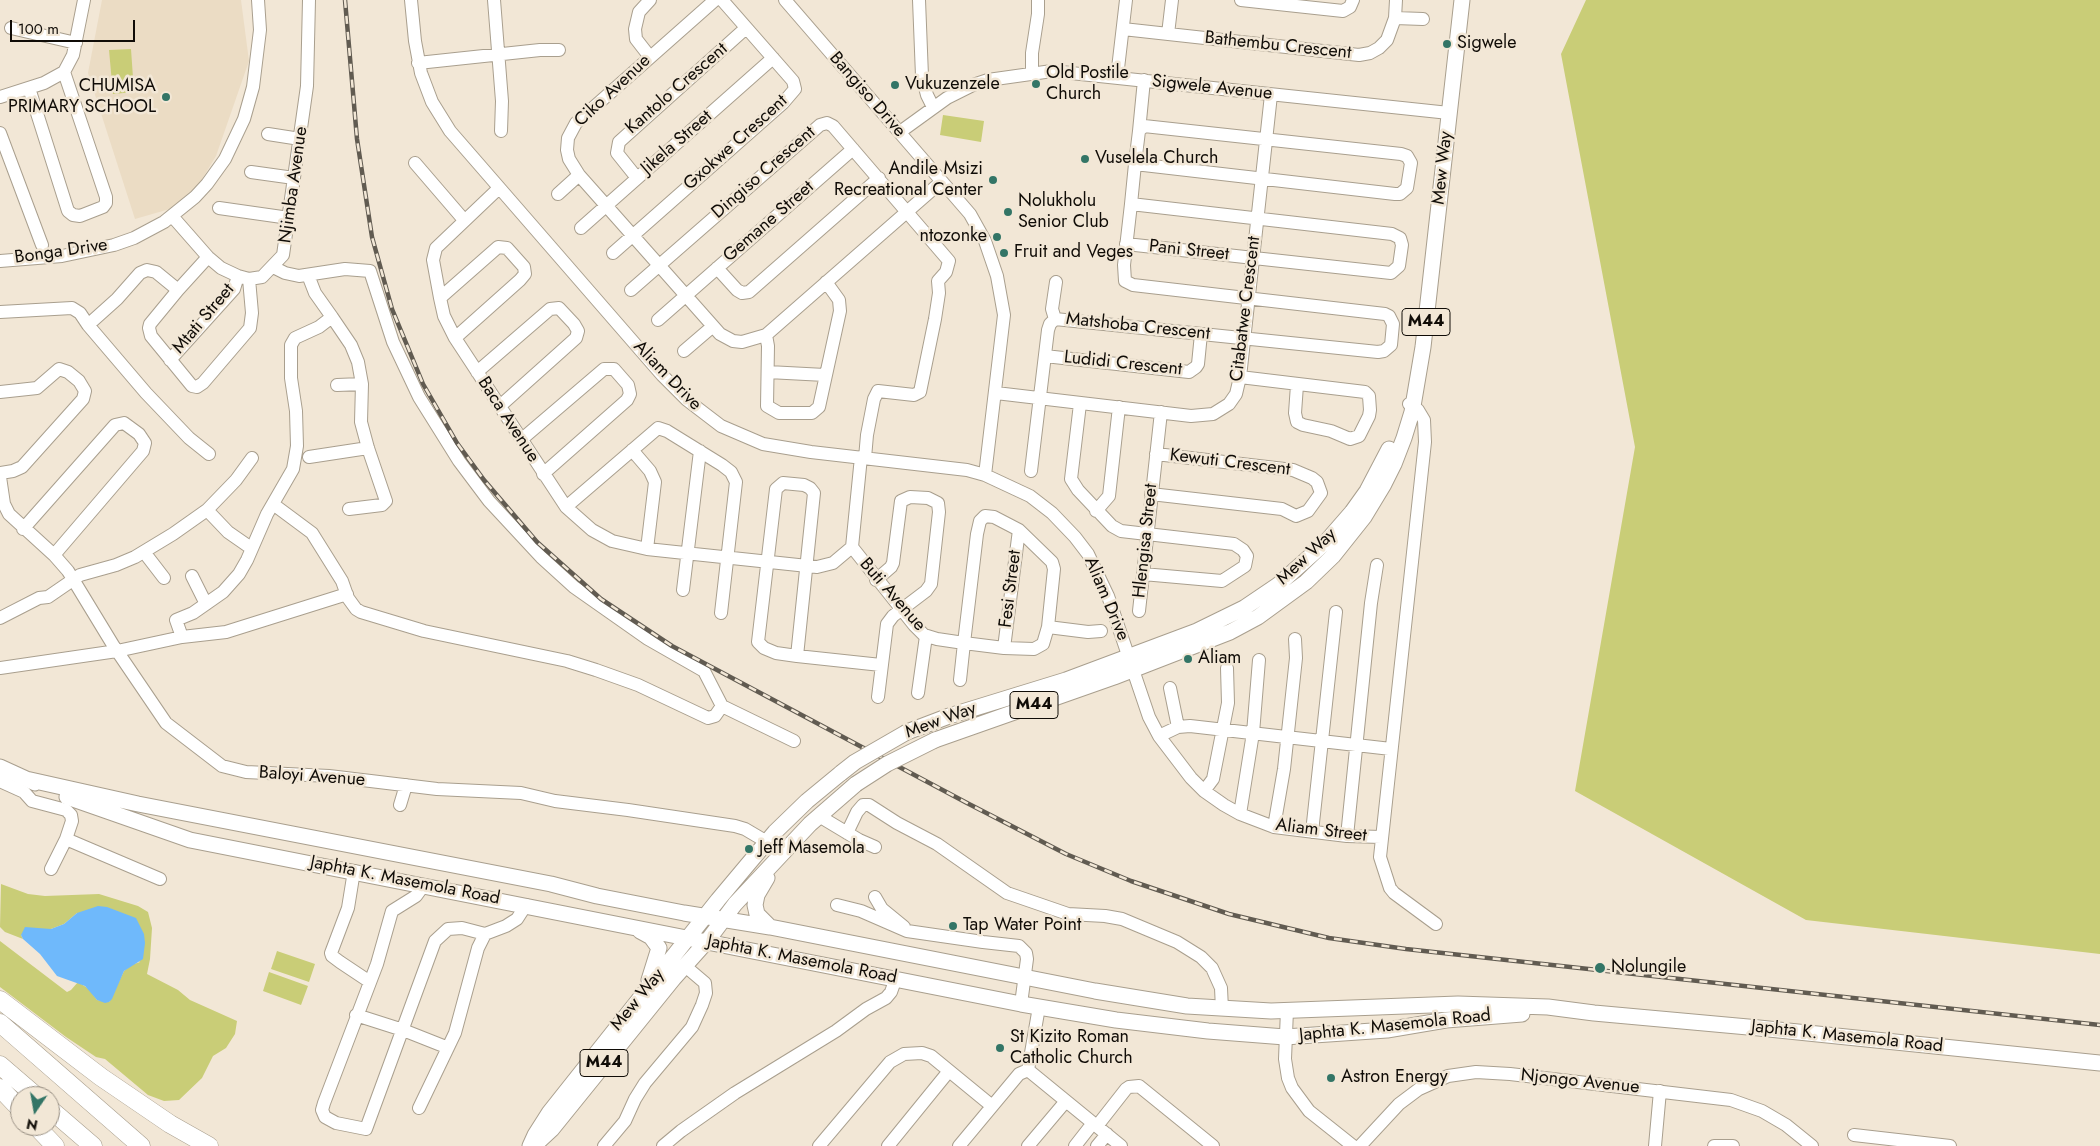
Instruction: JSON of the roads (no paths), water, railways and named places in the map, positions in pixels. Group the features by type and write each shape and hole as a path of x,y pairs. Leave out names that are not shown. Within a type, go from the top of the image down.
{"highway":[{"path":"0,1000 101,1077 170,1124 209,1146"},
{"path":"0,1022 141,1146"},
{"path":"0,1065 24,1086"},
{"path":"0,1088 10,1098"},
{"path":"60,1118 93,1146"},
{"path":"46,1136 55,1146"}],"main road":[{"name":"Mew Way","path":"532,1146 552,1129 708,940 735,904 819,816 856,784 886,764 935,740 1131,663 1226,618 1264,596 1303,565 1346,520 1367,491 1382,465 1412,402 1423,347 1462,0"},
{"name":"Mew Way","path":"532,1146 535,1135 549,1113 706,915 767,842 807,802 841,773 855,762 906,732 949,716 1066,680 1131,663"},
{"name":"Japhta K. Masemola Road","path":"3,769 44,788 176,836 708,940 1021,1004 1091,1016 1208,1031 1285,1036 1387,1030 1446,1020 1500,1015 1594,1013"},
{"name":"Japhta K. Masemola Road","path":"26,779 138,804 551,884 674,911 770,927 1095,991 1187,1006 1222,1009 1288,1010 1493,1004 1548,1007 2100,1063"},
{"path":"770,927 757,914 755,901 785,850"},
{"path":"624,924 651,937 658,948 647,988"},
{"path":"1091,1016 1095,991"}],"street":[{"path":"0,97 53,79 64,72 73,55 84,0"},
{"name":"Bonga Drive","path":"0,261 62,256 108,247 141,235 172,216 208,184 225,159 239,133 253,87 260,30 258,0"},
{"name":"Njimba Avenue","path":"243,278 262,277 273,267 284,252 309,65 309,0"},
{"name":"Aliam Drive","path":"411,0 418,63 432,102 450,132 662,375 704,415 721,426 763,444 780,448 950,467 985,475 1030,496 1052,513 1076,537 1088,554 1104,587 1131,663"},
{"path":"494,0 502,101 501,131"},
{"path":"650,0 639,12 635,29 636,39 650,57"},
{"name":"Gxokwe Crescent","path":"613,253 791,94 794,89 793,80 722,0"},
{"name":"Bangiso Drive","path":"785,0 970,214 981,233 997,276 1004,315 985,475"},
{"path":"919,0 922,76 927,96 933,107"},
{"path":"1032,72 1032,53 1038,0"},
{"path":"1117,77 1126,0"},
{"path":"1168,34 1172,0"},
{"path":"1241,0 1343,11 1350,8 1353,0"},
{"name":"Bathembu Crescent","path":"1123,29 1359,55 1370,53 1387,40 1394,18 1396,0"},
{"name":"Ciko Avenue","path":"709,2 576,123 571,131 567,145 569,159 579,175 712,327 726,338 742,342 766,336 941,182"},
{"path":"1394,18 1423,19"},
{"path":"11,28 76,42"},
{"name":"Kantolo Crescent","path":"637,178 617,153 619,142 746,28"},
{"path":"418,63 540,50 559,50"},
{"name":"Jikela Street","path":"581,228 773,58"},
{"name":"Sigwele Avenue","path":"900,132 933,107 973,85 988,80 1032,72 1052,71 1449,113"},
{"path":"29,88 68,211 73,215 80,216 103,207 106,203 106,197 64,72"},
{"path":"1144,80 1126,244 1124,280 1128,284 1248,298"},
{"name":"Citabatwe Crescent","path":"996,392 1080,404 1191,416 1207,416 1218,413 1229,404 1236,394 1240,378 1271,95"},
{"name":"Dingiso Crescent","path":"659,265 820,125 827,123 833,126 853,148 907,211"},
{"path":"1135,164 1395,194 1404,192 1409,182 1411,163 1406,156 1401,154 1148,126 1144,126 1139,132"},
{"path":"0,133 42,245"},
{"path":"268,134 300,139"},
{"name":"Gemane Street","path":"685,296 853,148"},
{"path":"415,163 464,220"},
{"path":"251,172 294,178"},
{"path":"558,194 579,175"},
{"path":"717,268 737,290 742,293 749,292 879,178"},
{"name":"Baca Avenue","path":"498,189 440,242 434,252 433,260 440,298 444,316 455,338 566,507 592,530 612,541 647,549 807,567 824,566 833,563 852,547"},
{"path":"1131,204 1257,218"},
{"path":"219,208 289,218"},
{"path":"852,547 863,458 874,399 878,391 914,395 920,392 934,325 939,293 938,281 946,272 949,264 949,259 907,211"},
{"path":"172,216 208,257 221,268 243,278 252,312 250,328 203,384 197,387 192,386 170,360 151,336 149,328 150,324 178,290 208,257"},
{"name":"Pani Street","path":"1126,244 1391,273 1399,266 1402,245 1400,238 1392,234 1257,218"},
{"path":"440,298 498,248 507,248 524,268 525,274 520,280 455,338"},
{"path":"632,290 659,265"},
{"path":"273,267 291,275 308,275 345,269 370,271 393,342 419,397 459,461 489,501 541,557 574,587 648,639 704,671 722,706 794,741"},
{"path":"88,325 140,274 148,270 156,272 178,290"},
{"path":"308,275 315,293 355,353 362,384 360,417 386,502 349,509"},
{"name":"Mtati Street","path":"170,360 243,278"},
{"path":"766,336 768,346 767,406 774,412 785,414 810,414 818,409 840,305 837,296 826,282"},
{"path":"1054,318 1052,309 1056,282"},
{"path":"658,320 685,296"},
{"name":"Matshoba Crescent","path":"1031,471 1045,356 1050,324 1054,318 1378,352 1384,351 1390,345 1393,324 1389,316 1385,314 1248,298"},
{"path":"477,372 550,309 559,308 574,324 578,331 576,338 500,406"},
{"path":"0,312 75,309 146,393 189,438 208,454"},
{"path":"182,637 176,620 193,613 206,604 222,592 239,574 292,469 297,454 296,411 290,378 291,345 295,338 319,326 332,316"},
{"path":"684,351 712,327"},
{"name":"Ludidi Crescent","path":"1045,356 1189,372 1198,364 1201,334"},
{"path":"0,392 37,388 59,369 74,377 84,387 85,391 83,399 22,467 0,473"},
{"path":"522,439 604,369 614,369 628,386 630,394 627,400 543,474"},
{"path":"768,372 825,375"},
{"path":"1240,378 1361,390 1368,394 1370,401 1369,416 1358,436 1350,439 1331,430 1303,425 1297,422 1295,413 1297,385"},
{"path":"337,385 362,384"},
{"path":"1412,402 1424,420 1425,442 1381,837 1381,862 1390,888 1399,898 1436,924"},
{"path":"1080,404 1071,479 1096,511 1117,529 1234,544 1243,550 1247,559 1242,568 1222,581 1143,574"},
{"path":"1096,511 1109,496 1119,407"},
{"name":"Hlengisa Street","path":"1139,611 1160,412"},
{"path":"23,529 115,425 124,423 140,434 145,443 143,451 54,555"},
{"path":"566,507 654,430 660,428 700,451 731,472 736,480 721,613"},
{"path":"309,457 368,448"},
{"path":"632,450 650,471 655,482 647,549"},
{"path":"683,590 700,451"},
{"name":"Kewuti Crescent","path":"1151,494 1282,509 1296,516 1308,511 1321,493 1317,482 1293,470 1156,454"},
{"path":"0,618 39,598 48,597 73,579 86,573 116,565 144,552 207,510 236,480 252,458"},
{"name":"Baloyi Avenue","path":"0,477 4,504 9,514 23,529 54,555 73,579 166,723 222,766 246,772 329,776 460,791 521,793 555,801 725,825 745,829 767,842"},
{"path":"797,656 814,494 810,488 791,483 780,484 776,489 758,642 770,651 797,656 881,665"},
{"path":"876,580 893,563 902,501 910,496 928,498 938,503 939,512 931,584 926,591 890,620 886,627 878,697"},
{"path":"273,504 312,533 342,581 346,594 353,605 361,612 424,631 558,659 596,670 638,685 708,718 716,716 722,706"},
{"path":"207,510 228,532 251,548"},
{"path":"960,680 977,534 980,521 985,516 1000,519 1019,530 1054,565 1048,628 1088,632 1102,631"},
{"name":"Fesi Street","path":"1004,648 1019,530"},
{"name":"Buti Avenue","path":"852,547 876,580 917,629 926,636 1004,648 1038,648 1046,639 1048,628"},
{"path":"144,552 164,578"},
{"path":"1347,836 1371,603 1377,565"},
{"path":"192,576 206,604"},
{"path":"0,668 118,651 182,637 246,628 346,594"},
{"path":"1312,832 1336,612"},
{"path":"918,692 926,636"},
{"path":"1274,827 1281,794 1296,658 1295,639"},
{"path":"1240,814 1253,733 1259,660"},
{"name":"Aliam Street","path":"1131,663 1149,717 1159,736 1185,772 1204,791 1240,814 1274,827 1347,836 1381,837"},
{"path":"1204,791 1213,779 1221,729 1228,703 1226,668"},
{"path":"1170,688 1178,727"},
{"path":"1159,736 1178,727 1190,726 1391,749"},
{"path":"3,769 2,782 24,792 32,801 70,812 72,821 66,840 51,869"},
{"path":"400,805 406,785"},
{"path":"847,833 857,812 863,805 869,805 936,844 1007,893 1068,914 1122,919 1177,942 1202,957 1212,968 1221,988 1222,1009"},
{"path":"819,816 875,847"},
{"path":"66,840 160,879"},
{"path":"354,871 348,908 331,953 340,962 370,982"},
{"path":"424,885 416,896 392,911 370,982 356,1015 322,1110 325,1117 336,1123 366,1129 439,936 448,928 462,928 485,934 513,923 521,916 526,905"},
{"path":"876,897 882,909 908,931"},
{"path":"837,905 861,911 908,931 1019,946 1026,953 1021,1004"},
{"path":"419,1108 446,1047 455,1033 478,948 485,934"},
{"path":"604,1146 624,1121 645,1083 692,1027 702,1005 706,993 705,982 685,966"},
{"path":"663,1146 729,1097 836,1032 866,1009 886,998 891,992 896,978"},
{"path":"1028,1070 1039,1007"},
{"path":"1288,1010 1285,1036 1285,1059 1288,1078 1297,1096 1309,1111 1353,1146"},
{"path":"356,1015 403,1030 446,1047"},
{"path":"819,1146 890,1062 897,1057 908,1054 926,1054 992,1106"},
{"path":"1028,1070 1120,1146"},
{"path":"959,1146 1019,1074 1028,1070"},
{"path":"888,1146 949,1071"},
{"name":"Njongo Avenue","path":"1360,1146 1405,1098 1448,1076 1476,1072 1731,1100 1747,1104 1786,1125 1812,1146"},
{"path":"1075,1146 1126,1089 1139,1086 1213,1146"},
{"path":"1655,1146 1660,1091"},
{"path":"1028,1146 1066,1100"},
{"path":"1097,1146 1107,1134"},
{"path":"1854,1135 1904,1143 1950,1146"},
{"path":"1714,1146 1733,1146"}],"water":[{"path":"98,906 107,907 136,918 144,934 145,943 143,959 124,971 112,999 105,1003 97,1000 85,986 57,976 40,954 21,935 25,927 51,929 64,924 77,913"}],"railway":[{"path":"345,0 357,139 372,237 392,309 423,384 457,443 484,480 537,542 601,599 672,646 1066,854 1131,881 1229,914 1329,938 1406,949 2100,1025"}],"place":[{"name":"Sigwele","path":"1447,44"},
{"name":"Old Postile Church","path":"1036,84"},
{"name":"Vukuzenzele","path":"895,85"},
{"name":"CHUMISA PRIMARY SCHOOL","path":"166,97"},
{"name":"Vuselela Church","path":"1085,159"},
{"name":"Andile Msizi Recreational Center","path":"993,180"},
{"name":"Nolukholu Senior Club","path":"1008,212"},
{"name":"ntozonke","path":"997,237"},
{"name":"Fruit and Veges","path":"1004,253"},
{"name":"Aliam","path":"1188,659"},
{"name":"Jeff Masemola","path":"749,849"},
{"name":"Tap Water Point","path":"953,926"},
{"name":"Nolungile","path":"1600,968"},
{"name":"St Kizito Roman Catholic Church","path":"1000,1048"},
{"name":"Astron Energy","path":"1331,1078"}]}
